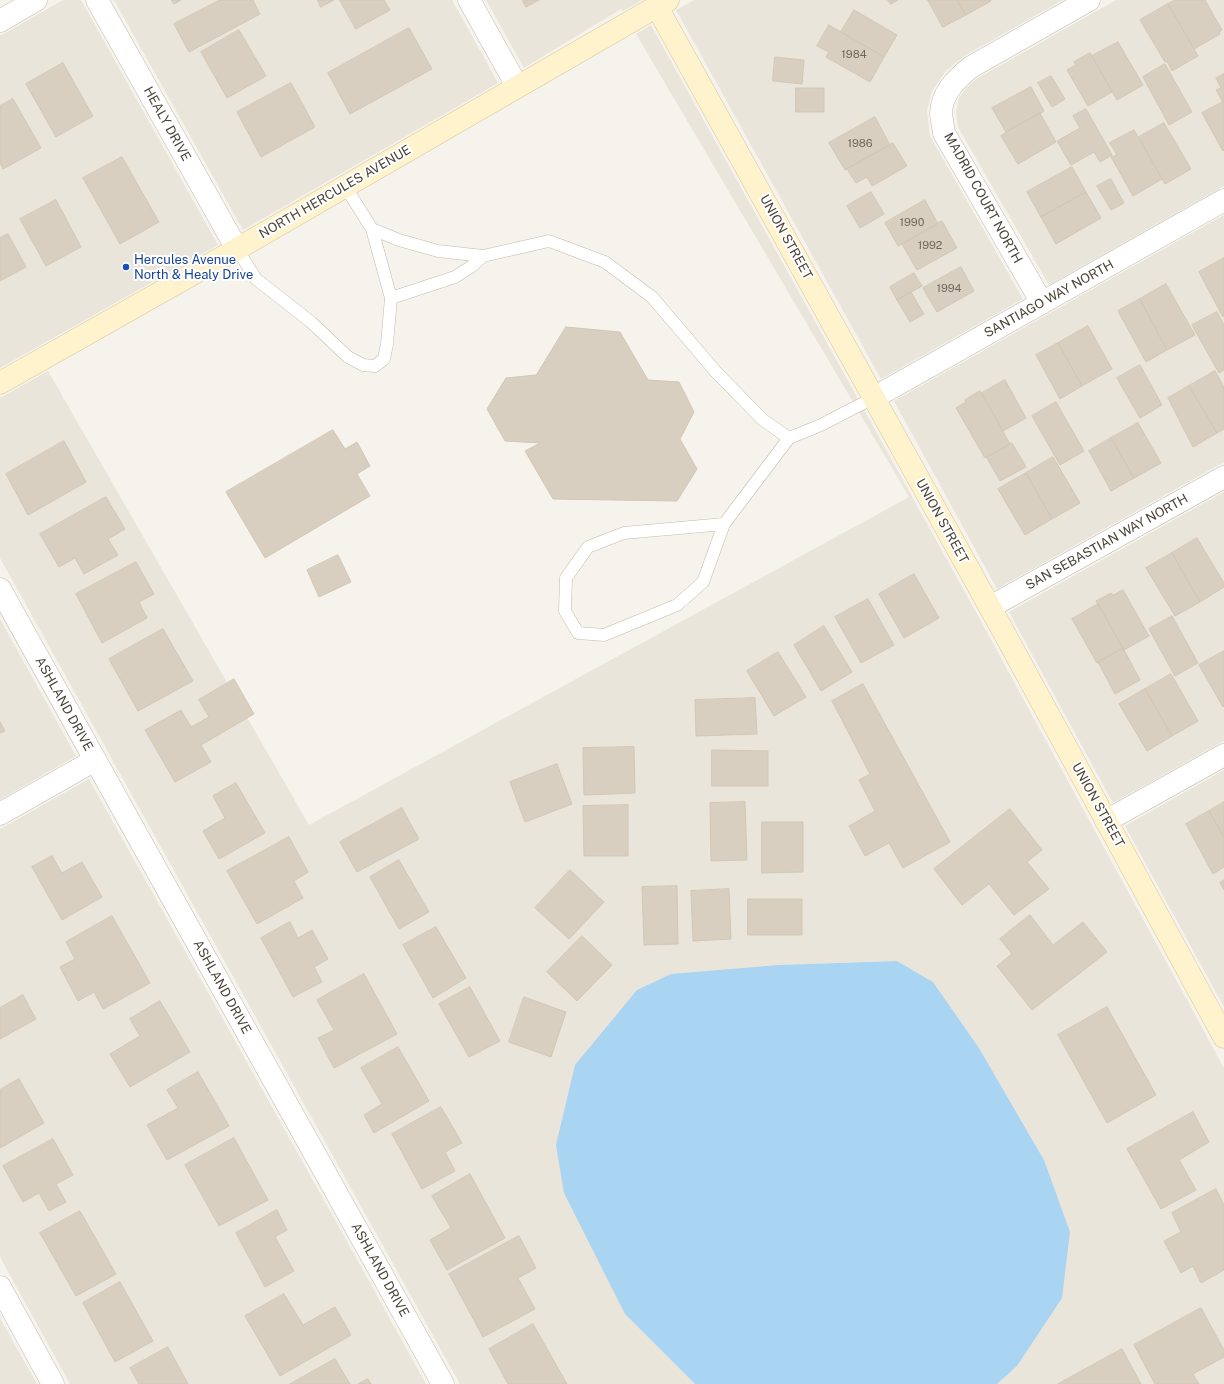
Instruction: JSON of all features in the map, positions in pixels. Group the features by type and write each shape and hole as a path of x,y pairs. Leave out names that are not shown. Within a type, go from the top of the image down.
{"street":[{"path":"0,21 36,0"},
{"name":"HEALY DRIVE","path":"97,0 237,249"},
{"path":"469,0 517,86"},
{"name":"MADRID COURT NORTH","path":"1042,303 944,133 941,112 946,93 957,78 971,67 1089,0"},
{"name":"NORTH HERCULES AVENUE","path":"0,383 237,249 663,3"},
{"name":"UNION STREET","path":"663,3 875,397 1223,1033"},
{"name":"SANTIAGO WAY NORTH","path":"875,397 1224,200"},
{"name":"SAN SEBASTIAN WAY NORTH","path":"990,607 1224,477"},
{"name":"ASHLAND DRIVE","path":"0,589 443,1384"},
{"path":"1106,821 1224,755"},
{"path":"0,814 95,760"},
{"path":"0,1287 54,1384"}],"lane":[{"path":"237,249 256,279 311,322 348,356 363,365 375,366 384,359 388,344 391,298 372,229 345,186"},
{"path":"372,229 399,240 438,251 483,256 549,240 605,262 652,297 716,372 763,420 789,438"},
{"path":"391,298 455,276 472,266 483,256"},
{"path":"724,524 624,533 588,547 566,578 565,611 578,633 604,634 677,605 703,582 724,524 789,438 821,425 875,397"}],"shaded area":[{"path":"63,0 81,0 218,245 0,368 0,36"},
{"path":"114,0 452,0 498,83 243,230"},
{"path":"486,0 642,0 623,11 621,9 524,68"},
{"path":"694,0 1063,0 964,56 946,71 932,91 927,111 930,136 1023,299 881,379 676,10"},
{"path":"1116,0 1224,0 1224,186 1049,285 958,127 956,112 959,98 967,87 978,78"},
{"path":"651,25 977,614 1224,1068 1224,1384 997,1384 1017,1366 1044,1160 979,1048 933,982 897,961 779,965 625,1314 695,1384 460,1384 0,558 0,398 48,371 309,825 909,497 636,34"},
{"path":"1224,215 1224,462 997,589 894,401"},
{"path":"1224,492 1224,741 1113,803 1009,612"},
{"path":"0,619 76,756 0,800"},
{"path":"1224,770 1224,1007 1125,826"},
{"path":"89,779 426,1384 70,1384 0,1257 0,829"},
{"path":"0,1318 37,1384 0,1384"}],"water":[{"path":"897,961 933,982 979,1048 1044,1160 1070,1232 1062,1298 1017,1366 997,1384 695,1384 625,1314 564,1193 556,1145 575,1065 637,990 671,974 779,965"}],"building":[{"path":"172,0 181,0 174,4"},
{"path":"220,0 253,0 260,14 189,52 174,24"},
{"path":"318,0 334,0 321,7"},
{"path":"340,0 384,0 390,10 356,29"},
{"path":"523,0 539,0 526,7"},
{"path":"888,0 898,0 891,4"},
{"path":"928,0 957,0 966,15 943,27"},
{"path":"957,0 991,0 991,1 966,15"},
{"path":"1176,0 1205,0 1222,30 1219,32 1220,34 1194,49 1168,4"},
{"path":"1168,4 1198,56 1172,71 1140,20"},
{"path":"854,10 897,35 884,57 841,32"},
{"path":"829,25 884,57 870,82 826,57 829,52 817,46"},
{"path":"409,28 432,69 350,114 328,73"},
{"path":"239,30 266,76 227,98 201,52"},
{"path":"1118,42 1143,85 1117,100 1092,56"},
{"path":"1090,53 1112,92 1088,106 1067,70 1076,65 1074,62"},
{"path":"775,57 804,60 802,84 773,81"},
{"path":"63,63 93,116 56,137 26,84"},
{"path":"1165,64 1192,112 1169,125 1143,77"},
{"path":"1224,74 1224,104 1216,90 1221,88 1216,78"},
{"path":"1051,76 1065,99 1052,107 1038,83"},
{"path":"291,83 315,127 261,157 237,112"},
{"path":"1031,87 1044,111 1006,132 992,108"},
{"path":"796,88 824,88 824,112 796,112"},
{"path":"13,99 41,148 3,169 0,163 0,106"},
{"path":"1223,102 1224,150 1223,151 1202,113"},
{"path":"1086,109 1112,155 1100,162 1094,152 1071,165 1057,141 1080,128 1073,116"},
{"path":"1040,113 1056,142 1018,164 1001,136"},
{"path":"875,117 890,145 845,170 829,143"},
{"path":"1164,123 1191,169 1165,184 1139,137"},
{"path":"1134,130 1162,179 1133,196 1111,157 1117,155 1110,143"},
{"path":"893,143 907,166 872,186 867,177 856,183 847,169"},
{"path":"122,157 159,222 120,244 83,178"},
{"path":"1072,167 1086,192 1041,217 1027,192"},
{"path":"1111,179 1124,203 1111,210 1097,186"},
{"path":"871,192 884,214 860,228 847,206"},
{"path":"1086,192 1101,218 1056,244 1041,217"},
{"path":"56,200 81,247 46,266 20,219"},
{"path":"925,200 938,224 898,246 885,223"},
{"path":"942,221 957,248 917,270 902,244"},
{"path":"8,234 26,267 0,281 0,238"},
{"path":"1224,258 1224,316 1223,317 1199,272"},
{"path":"961,267 974,291 937,312 923,288"},
{"path":"914,273 922,286 897,300 890,287"},
{"path":"1166,284 1195,335 1167,350 1140,299"},
{"path":"911,292 924,314 910,322 897,300"},
{"path":"1140,299 1167,350 1146,362 1118,311"},
{"path":"1217,312 1224,325 1224,370 1219,373 1192,325"},
{"path":"1088,326 1112,369 1082,386 1058,343"},
{"path":"566,327 620,332 648,380 679,382 694,412 680,439 697,469 677,501 553,499 525,451 540,443 505,441 487,409 506,378 536,375"},
{"path":"1058,343 1082,386 1060,399 1036,355"},
{"path":"1140,365 1162,405 1140,418 1117,378"},
{"path":"1215,371 1224,387 1224,429 1217,433 1189,386"},
{"path":"1005,380 1026,418 1003,431 982,393"},
{"path":"1189,386 1217,433 1193,447 1168,398"},
{"path":"980,391 1010,444 985,458 956,408 966,402 965,400"},
{"path":"1056,402 1084,451 1060,465 1032,416"},
{"path":"1138,423 1161,463 1134,478 1111,438"},
{"path":"333,430 345,449 357,442 370,466 357,474 370,496 265,558 226,492"},
{"path":"1111,438 1134,478 1111,491 1089,451"},
{"path":"64,441 86,482 28,515 6,474"},
{"path":"1012,443 1026,467 1000,481 987,458"},
{"path":"1053,457 1080,503 1052,519 1026,473"},
{"path":"1026,473 1052,519 1025,535 998,489"},
{"path":"106,497 125,529 108,539 118,555 84,574 75,558 59,567 40,534"},
{"path":"1197,538 1224,583 1224,587 1200,602 1172,553"},
{"path":"1172,553 1200,602 1175,616 1146,568"},
{"path":"338,555 351,582 319,597 307,570"},
{"path":"136,562 154,594 139,602 147,618 102,643 76,594"},
{"path":"914,574 939,618 904,638 879,594"},
{"path":"1123,590 1149,636 1124,650 1096,601 1111,593 1113,595"},
{"path":"868,599 894,645 861,663 835,617"},
{"path":"1098,604 1123,648 1097,663 1072,619"},
{"path":"1172,616 1198,663 1175,676 1149,629"},
{"path":"824,626 852,672 821,691 794,645"},
{"path":"163,629 193,681 138,711 109,659"},
{"path":"1123,648 1140,680 1115,694 1098,662"},
{"path":"1224,651 1224,706 1223,707 1199,665"},
{"path":"778,652 806,697 774,716 747,671"},
{"path":"1171,674 1198,721 1172,736 1145,689"},
{"path":"234,679 254,714 201,745 211,762 175,782 145,730 181,710 191,727 209,717 199,700"},
{"path":"863,684 950,842 903,868 889,843 865,856 849,826 875,811 859,780 870,774 832,701"},
{"path":"1145,689 1172,736 1147,751 1119,704"},
{"path":"755,698 757,734 696,736 695,700"},
{"path":"0,722 5,731 0,733"},
{"path":"634,747 635,793 584,795 583,748"},
{"path":"712,750 768,751 768,786 712,786"},
{"path":"557,764 572,804 525,822 510,782"},
{"path":"236,783 265,833 219,859 203,831 225,818 213,796"},
{"path":"745,802 747,860 711,861 710,803"},
{"path":"1224,802 1224,837 1209,811"},
{"path":"628,805 628,856 584,856 583,806"},
{"path":"402,808 419,839 357,872 340,842"},
{"path":"1010,809 1042,850 1027,862 1049,889 1014,915 989,884 962,905 934,869"},
{"path":"1209,811 1224,837 1224,867 1213,874 1186,824"},
{"path":"762,822 803,822 803,872 762,873"},
{"path":"289,837 308,872 294,881 303,898 257,924 227,871"},
{"path":"52,856 62,873 82,862 102,897 62,920 32,867"},
{"path":"399,860 429,912 399,929 370,877"},
{"path":"570,870 604,902 569,939 535,908"},
{"path":"1224,880 1224,890 1220,883"},
{"path":"677,886 678,944 644,945 642,887"},
{"path":"729,889 731,939 693,941 691,891"},
{"path":"748,899 802,899 802,935 748,935"},
{"path":"1030,915 1053,945 1083,922 1107,952 1032,1010 997,966 1012,954 1000,939"},
{"path":"112,916 150,983 103,1009 94,992 78,1001 60,967 75,959 66,942"},
{"path":"290,922 298,938 312,930 328,959 314,967 322,982 293,997 261,938"},
{"path":"436,927 466,978 433,998 403,945"},
{"path":"582,936 612,965 577,1001 547,972"},
{"path":"364,974 397,1034 334,1068 318,1038 334,1030 317,1000"},
{"path":"470,987 500,1041 469,1057 439,1004"},
{"path":"23,995 36,1019 0,1039 0,1008"},
{"path":"524,997 566,1012 551,1057 509,1042"},
{"path":"160,1001 190,1052 130,1087 110,1054 140,1036 130,1019"},
{"path":"1107,1007 1156,1095 1107,1123 1058,1035"},
{"path":"398,1047 429,1101 374,1133 364,1115 382,1104 361,1068"},
{"path":"198,1072 229,1126 167,1160 147,1125 178,1108 167,1090"},
{"path":"19,1079 44,1123 0,1148 0,1090"},
{"path":"441,1107 462,1143 445,1152 455,1171 422,1189 392,1134"},
{"path":"1193,1112 1209,1142 1179,1160 1196,1190 1161,1209 1127,1149"},
{"path":"234,1138 268,1200 219,1226 185,1165"},
{"path":"53,1139 73,1175 56,1184 66,1202 49,1211 39,1193 23,1202 3,1166"},
{"path":"470,1174 505,1238 447,1270 430,1240 451,1228 432,1196"},
{"path":"1216,1189 1224,1205 1224,1270 1201,1283 1193,1266 1181,1273 1164,1241 1181,1232 1172,1213"},
{"path":"277,1210 287,1230 275,1237 294,1271 265,1287 236,1233"},
{"path":"80,1211 116,1274 76,1296 40,1233"},
{"path":"519,1236 536,1268 518,1278 535,1309 483,1337 449,1274"},
{"path":"120,1282 153,1341 115,1362 83,1303"},
{"path":"284,1294 303,1325 335,1307 351,1335 280,1376 245,1316"},
{"path":"1201,1308 1224,1350 1224,1357 1193,1374 1199,1384 1155,1384 1134,1345"},
{"path":"533,1324 567,1384 508,1384 489,1349"},
{"path":"168,1347 188,1384 139,1384 130,1368"},
{"path":"1122,1349 1141,1384 1058,1384"},
{"path":"335,1359 350,1384 290,1384"},
{"path":"368,1379 371,1384 358,1384"}],"place":[{"name":"Hercules Avenue North & Healy Drive","path":"126,267"}]}
